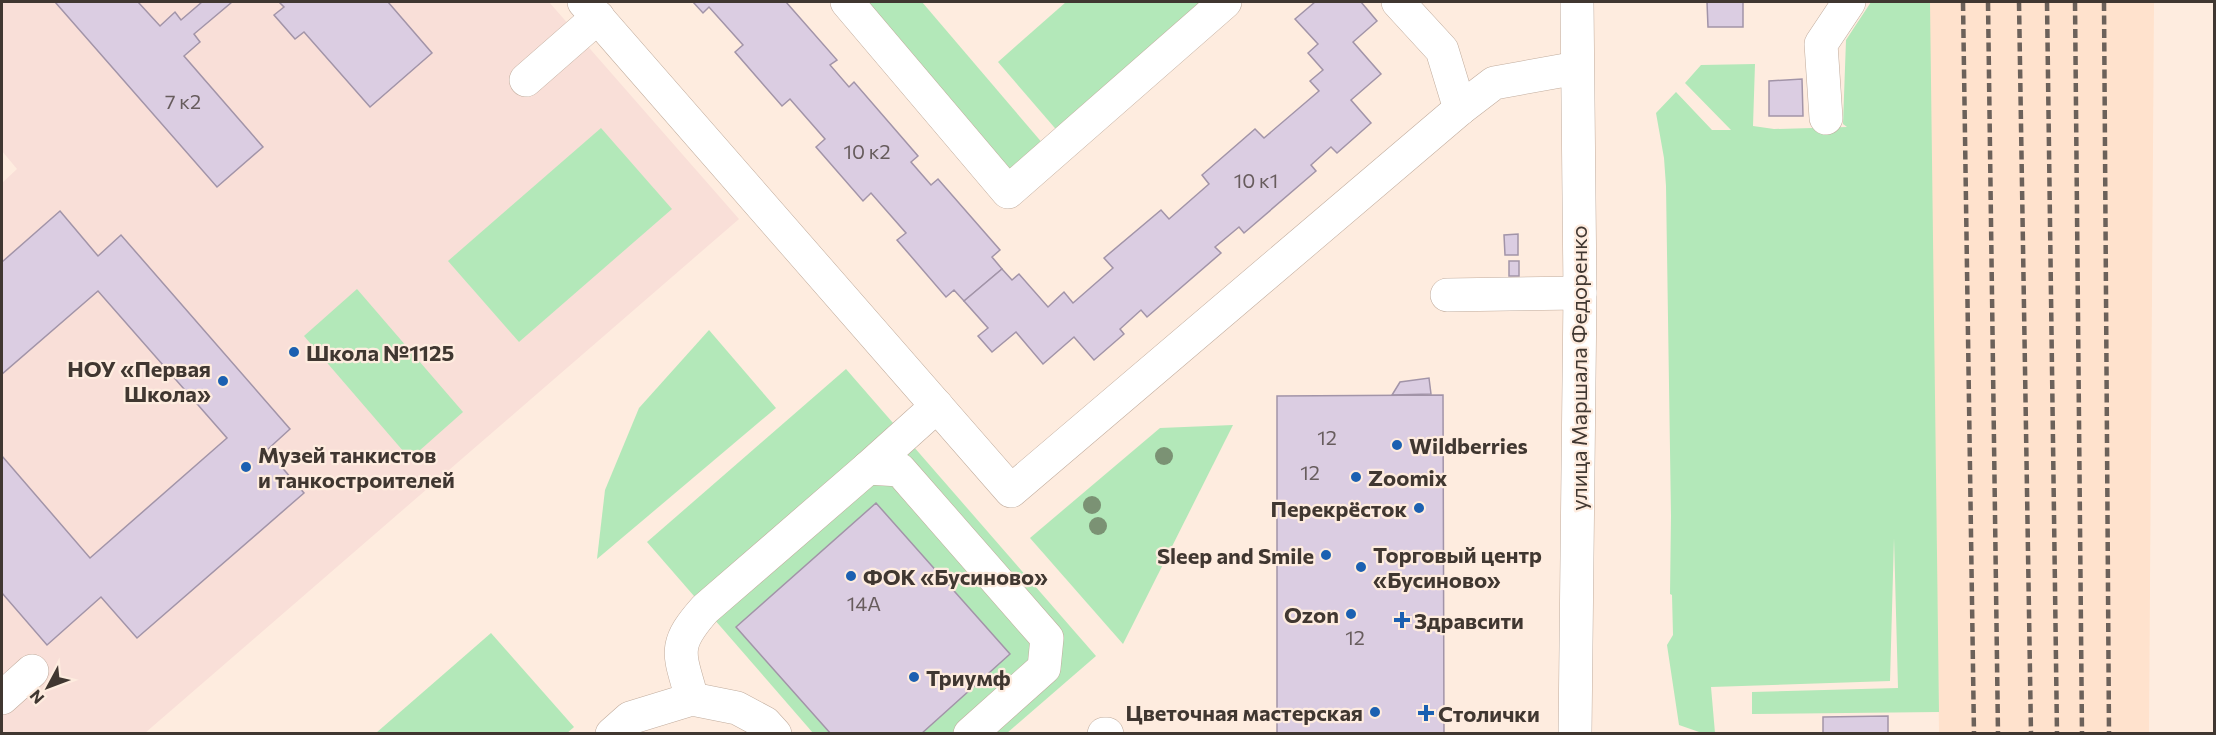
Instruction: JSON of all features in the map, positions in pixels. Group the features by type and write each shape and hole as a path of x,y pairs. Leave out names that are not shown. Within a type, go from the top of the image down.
{"street":[{"path":"847,2 1008,192 1225,2"},
{"path":"1398,2 1442,50 1460,110"},
{"name":"улица Маршала Федоренко","path":"1575,734 1580,293 1577,2"},
{"path":"1826,118 1821,44 1849,2"},
{"path":"525,80 591,9 1011,491 1494,83 1577,68"},
{"path":"1447,295 1580,293"},
{"path":"692,699 680,652 688,628 705,609 937,406"},
{"path":"868,468 900,470 1047,638 1044,668 970,734"},
{"path":"2,699 32,671"},
{"path":"612,734 630,718 692,699 737,708 765,723 775,734"}],"shaded area":[{"name":"Школа №1125","path":"2,2 549,2 739,219 145,733 2,734 2,183 17,169 2,151"},
{"path":"1929,2 2154,2 2149,733 1939,733"}],"green space":[{"path":"856,2 922,2 1044,145 1006,178"},
{"path":"1066,2 1211,2 1060,134 998,62"},
{"path":"1871,2 1930,2 1939,712 1752,714 1752,692 1898,688 1894,538 1890,681 1711,687 1715,733 1702,733 1679,725 1667,645 1673,635 1672,595 1670,594 1666,186 1664,158 1656,113 1676,92 1712,130 1731,130 1685,83 1701,65 1755,64 1753,126 1774,129 1847,127 1843,124 1846,40"},
{"path":"601,128 672,209 519,342 448,261"},
{"path":"357,289 463,412 410,459 304,336"},
{"path":"709,330 776,408 597,559 605,490 639,408"},
{"name":"ФОК «Бусиново»","path":"846,369 1096,656 1007,733 813,733 647,542"},
{"path":"1233,425 1123,644 1030,538 1160,428"},
{"path":"491,633 574,727 566,734 376,733"}],"building":[{"path":"55,2 138,2 160,26 175,12 181,20 202,2 232,2 194,34 200,42 184,56 263,147 217,187"},
{"path":"279,2 388,2 432,53 370,107 304,32 295,39 274,15 284,7"},
{"path":"693,2 786,2 837,60 830,65 849,87 854,82 918,156 911,162 931,185 938,179 1000,250 992,257 1002,269 964,301 954,290 946,297 897,240 906,233 871,193 863,201 816,147 825,139 790,99 782,106 735,52 743,45 709,7 703,13"},
{"path":"1315,2 1361,2 1377,21 1353,42 1381,74 1351,100 1371,123 1337,153 1331,147 1311,165 1316,171 1244,233 1239,227 1215,247 1221,253 1147,317 1141,310 1120,329 1124,334 1094,360 1074,337 1043,364 1016,332 992,352 978,336 988,328 964,301 1002,269 1012,280 1019,274 1048,307 1064,292 1073,303 1113,268 1104,258 1161,210 1169,219 1209,184 1202,175 1255,129 1264,138 1319,91 1310,81 1323,70 1308,53 1318,44 1295,19"},
{"path":"1707,2 1743,2 1743,27 1708,27"},
{"path":"1802,79 1803,116 1769,116 1769,81"},
{"path":"60,211 98,256 121,235 290,429 267,450 304,493 137,638 101,597 47,645 2,593 2,456 90,558 227,438 98,291 2,374 2,262"},
{"path":"1518,234 1518,255 1505,255 1504,235"},
{"path":"1509,261 1519,261 1519,276 1509,276"},
{"path":"1429,378 1431,394 1392,395 1400,382"},
{"name":"Торговый центр «Бусиново»","path":"1443,395 1444,734 1277,734 1277,396"},
{"path":"876,503 1010,654 921,734 831,734 736,627"},
{"path":"1888,716 1888,734 1823,734 1823,717"}],"railway":[{"path":"1963,2 1974,734"},
{"path":"1988,2 1998,734"},
{"path":"2019,2 2031,734"},
{"path":"2047,2 2057,734"},
{"path":"2075,2 2082,734"},
{"path":"2104,2 2109,734"}],"place":[{"name":"Школа №1125","path":"294,352"},
{"name":"НОУ «Первая Школа»","path":"223,381"},
{"name":"Wildberries","path":"1397,445"},
{"name":"Музей танкистов и танкостроителей","path":"246,467"},
{"name":"Zoomix","path":"1356,477"},
{"name":"Перекрёсток","path":"1419,508"},
{"name":"Sleep and Smile","path":"1326,555"},
{"name":"Торговый центр «Бусиново»","path":"1361,567"},
{"name":"ФОК «Бусиново»","path":"851,576"},
{"name":"Ozon","path":"1351,614"},
{"name":"Здравсити","path":"1402,620"},
{"name":"Триумф","path":"914,677"},
{"name":"Цветочная мастерская","path":"1375,712"},
{"name":"Столички","path":"1426,713"}]}
